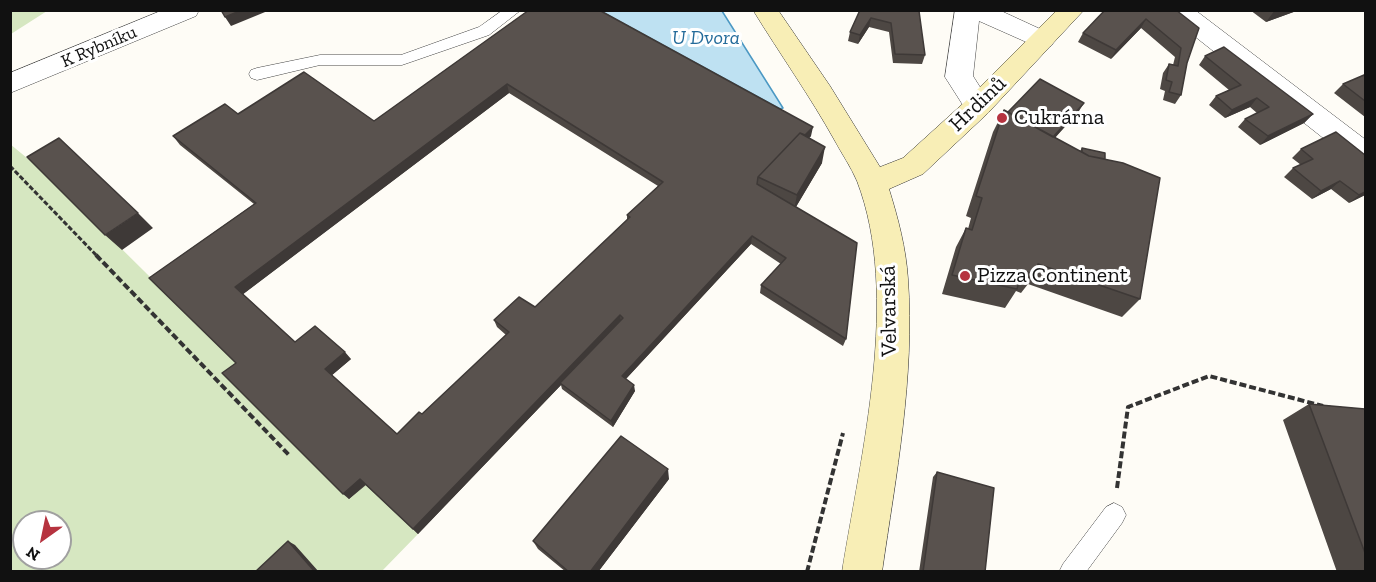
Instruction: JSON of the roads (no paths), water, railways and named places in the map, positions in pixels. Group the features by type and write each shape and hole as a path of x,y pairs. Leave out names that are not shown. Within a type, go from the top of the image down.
{"main road":[{"name":"Velvarská","path":"765,10 827,101 873,183 884,224 894,286 890,381 862,572"},
{"name":"Hrdinů","path":"873,183 913,166 978,106 1072,10"}],"street":[{"name":"K Rybníku","path":"10,84 187,10"},
{"path":"968,10 959,77 978,106"},
{"path":"976,10 1042,40"},
{"path":"1178,10 1365,156"},
{"path":"10,60 43,71"}],"lane":[{"path":"257,74 320,60 402,60 483,31 514,10"},
{"path":"1071,572 1114,515"}],"water":[{"name":"U Dvora","path":"600,11 722,11 783,108 780,109"}],"place":[{"name":"Cukrárna","path":"1002,118"},
{"name":"Pizza Continent","path":"965,276"}]}
